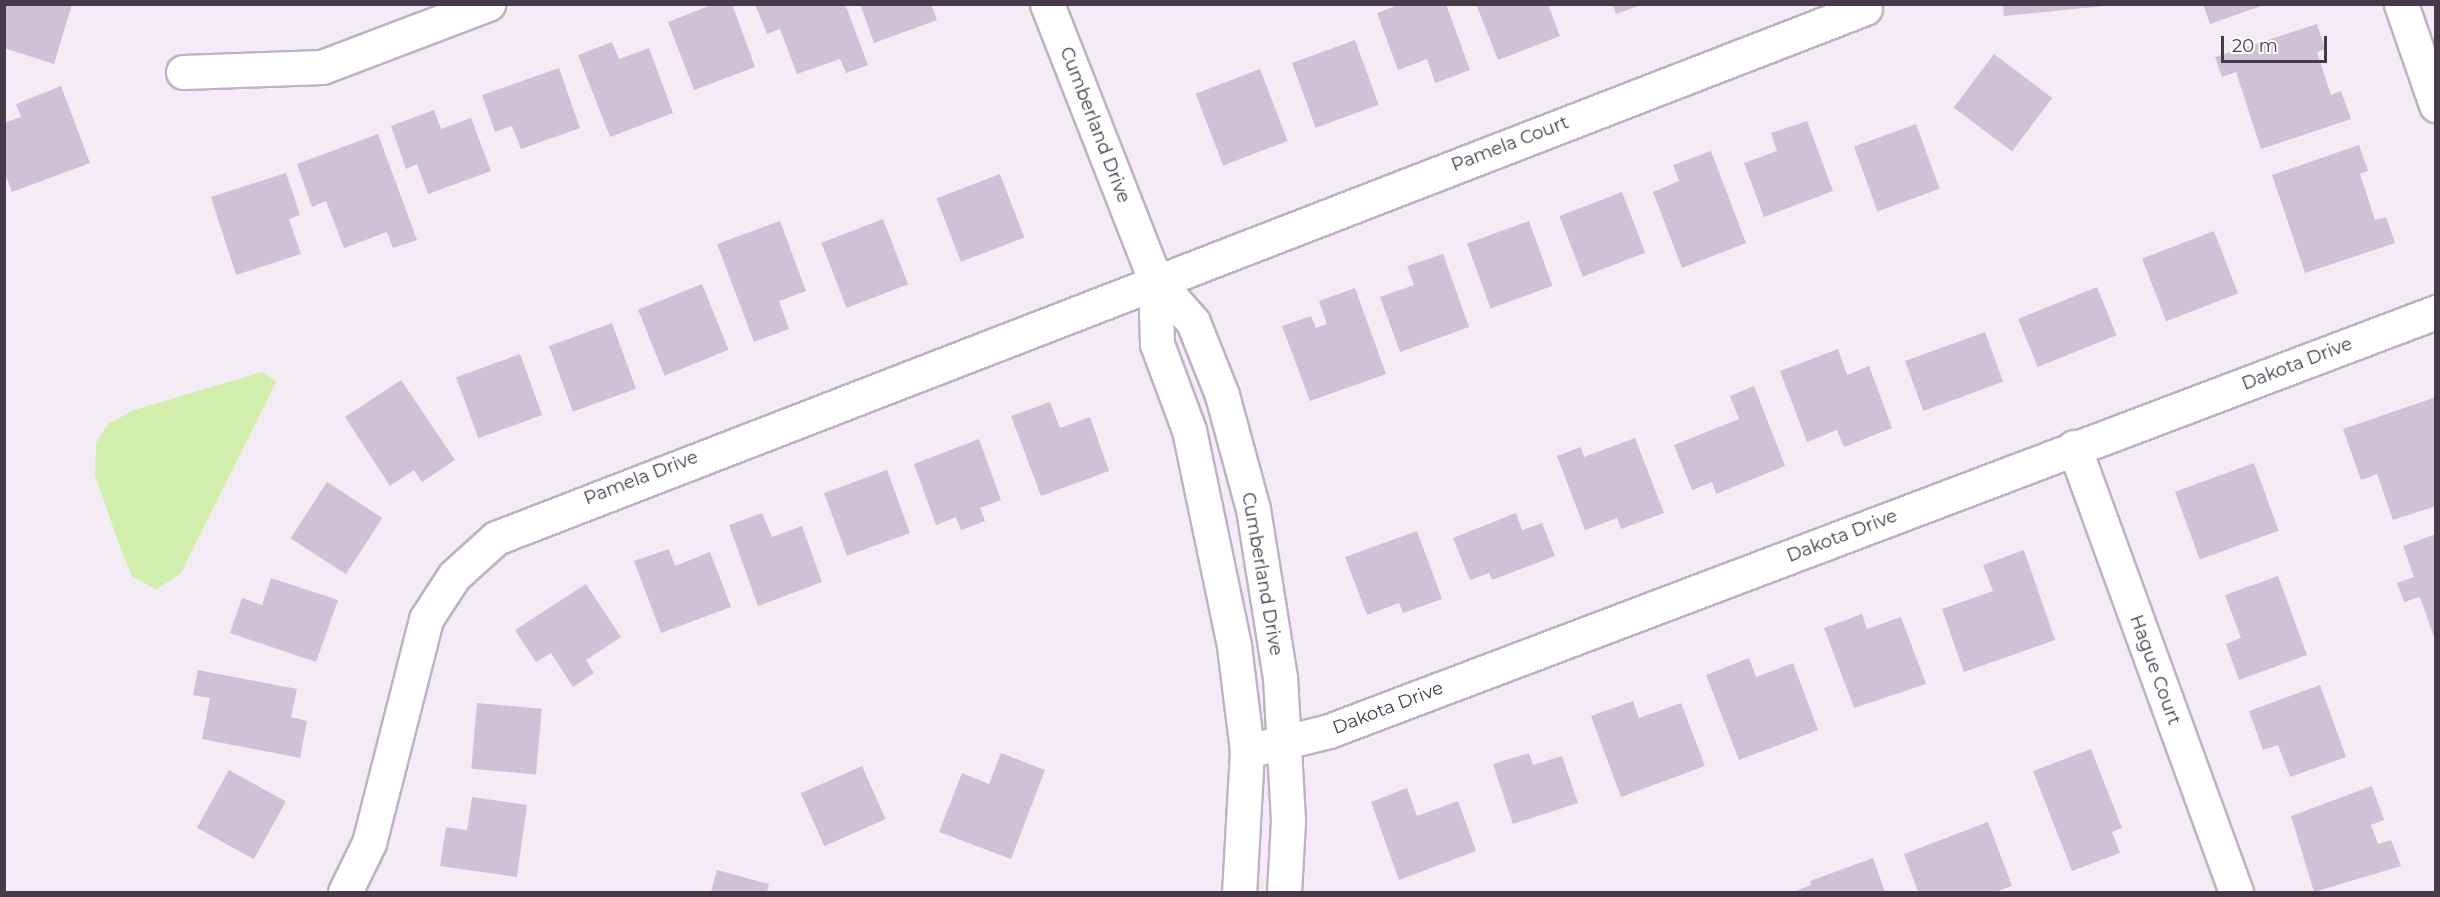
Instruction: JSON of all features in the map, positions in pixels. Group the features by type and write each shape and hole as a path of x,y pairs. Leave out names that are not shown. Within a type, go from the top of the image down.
{"street":[{"path":"183,72 322,68 488,4"},
{"name":"Cumberland Drive","path":"1047,4 1155,279 1157,344 1189,430 1217,544 1247,751 1239,892"},
{"path":"2401,4 2436,105"},
{"name":"Pamela Court","path":"1155,279 1865,8"},
{"name":"Cumberland Drive","path":"1155,279 1193,322 1222,395 1269,592 1284,744 1284,892"},
{"name":"Pamela Drive","path":"345,892 369,843 426,619 454,576 496,538 1155,279"},
{"name":"Dakota Drive","path":"1247,751 1284,744 1329,731 2074,447 2436,312"},
{"name":"Hague Court","path":"2074,447 2236,892"}],"shaded area":[{"path":"262,372 276,381 267,401 181,573 156,590 132,576 121,550 95,475 96,443 108,424 134,410"}],"building":[{"path":"4,4 72,4 54,64 4,48"},
{"path":"714,4 732,4 755,67 694,90 668,22"},
{"path":"755,4 845,4 868,65 846,73 840,59 797,74 780,29 767,34"},
{"path":"860,4 931,4 937,20 874,43"},
{"path":"1401,4 1446,4 1470,70 1435,83 1427,59 1398,70 1377,13"},
{"path":"1476,4 1548,4 1560,36 1498,60"},
{"path":"1613,4 1641,4 1641,5 1616,14"},
{"path":"2003,4 2104,4 2104,6 2004,16"},
{"path":"2203,4 2264,4 2264,5 2210,24"},
{"path":"2317,24 2325,49 2317,52 2331,95 2341,91 2351,119 2261,149 2236,72 2222,77 2215,57"},
{"path":"1355,40 1379,105 1316,128 1292,63"},
{"path":"612,42 619,59 649,48 673,113 610,137 578,55"},
{"path":"1994,54 2052,98 2012,151 1954,108"},
{"path":"559,68 580,128 521,149 512,126 495,132 482,95"},
{"path":"1260,69 1288,141 1223,166 1196,94"},
{"path":"61,86 90,163 12,192 4,171 4,123 21,117 16,104"},
{"path":"434,110 441,129 471,118 491,171 428,194 417,164 406,169 391,126"},
{"path":"1807,121 1833,191 1764,217 1744,163 1777,151 1771,133"},
{"path":"1916,124 1940,189 1878,211 1854,147"},
{"path":"378,134 417,240 393,248 387,232 344,248 326,201 312,207 297,164"},
{"path":"2359,145 2368,171 2360,174 2375,220 2386,217 2395,243 2305,273 2272,175"},
{"path":"1711,151 1746,243 1682,268 1653,192 1679,181 1673,165"},
{"path":"286,173 300,215 289,219 301,254 236,275 211,197"},
{"path":"1000,174 1024,237 961,262 937,198"},
{"path":"1622,192 1645,253 1583,277 1559,216"},
{"path":"883,219 908,284 846,308 821,243"},
{"path":"780,221 806,291 779,301 789,329 754,342 717,244"},
{"path":"1529,221 1553,286 1491,308 1467,244"},
{"path":"2214,231 2238,294 2166,321 2142,259"},
{"path":"1443,254 1469,327 1400,352 1380,297 1414,285 1407,266"},
{"path":"702,284 729,350 665,376 638,310"},
{"path":"2097,287 2116,335 2038,367 2018,319"},
{"path":"1355,288 1386,374 1310,401 1282,326 1311,316 1316,328 1327,324 1319,301"},
{"path":"612,323 636,389 573,412 549,346"},
{"path":"1985,332 2003,382 1923,411 1905,361"},
{"path":"1838,349 1847,375 1869,366 1892,428 1844,447 1837,430 1807,442 1780,371"},
{"path":"520,354 542,415 478,438 456,377"},
{"path":"401,380 455,460 422,482 414,470 390,486 345,417"},
{"path":"1754,386 1785,466 1716,494 1712,482 1692,490 1674,445 1739,419 1730,396"},
{"path":"2436,397 2436,506 2393,520 2377,474 2361,480 2343,429"},
{"path":"1050,402 1060,428 1090,417 1109,471 1041,496 1011,416"},
{"path":"1635,438 1664,513 1621,529 1617,518 1585,530 1557,456 1581,447 1584,457"},
{"path":"979,439 1001,500 980,508 985,521 961,530 956,517 936,525 914,464"},
{"path":"2254,463 2279,531 2200,559 2175,492"},
{"path":"887,470 910,533 847,556 824,493"},
{"path":"327,482 382,518 346,574 291,538"},
{"path":"762,513 772,537 802,526 822,582 758,606 729,525"},
{"path":"1516,513 1522,530 1542,523 1555,556 1492,580 1489,573 1470,580 1453,538"},
{"path":"1417,531 1442,599 1403,613 1399,603 1367,615 1345,557"},
{"path":"2436,534 2435,640 2420,597 2404,602 2397,583 2414,577 2403,546"},
{"path":"669,549 675,566 710,552 731,607 661,633 634,561"},
{"path":"2024,550 2055,640 1964,672 1942,609 1993,591 1983,565"},
{"path":"2278,576 2307,655 2239,680 2226,644 2241,638 2225,595"},
{"path":"271,578 338,600 316,662 230,633 242,598 262,605"},
{"path":"586,584 621,637 586,660 594,673 573,687 551,653 536,662 515,630"},
{"path":"1862,614 1867,629 1901,617 1926,684 1854,708 1824,628"},
{"path":"1749,658 1756,677 1793,663 1818,730 1739,760 1706,675"},
{"path":"198,670 297,689 291,717 307,721 300,758 202,739 210,698 193,695"},
{"path":"2320,685 2346,757 2290,777 2278,745 2263,750 2249,711"},
{"path":"1633,701 1639,718 1681,703 1705,766 1621,797 1591,716"},
{"path":"477,703 542,709 536,774 471,769"},
{"path":"2091,749 2122,828 2112,832 2120,853 2072,871 2033,771"},
{"path":"1001,753 1045,770 1011,859 939,832 962,773 989,784"},
{"path":"1529,753 1533,765 1562,756 1578,803 1513,824 1493,764"},
{"path":"862,766 886,819 824,846 801,793"},
{"path":"229,770 286,802 254,859 197,828"},
{"path":"2372,786 2384,820 2371,825 2378,844 2391,840 2401,866 2314,892 2291,816"},
{"path":"1407,788 1417,816 1458,801 1476,851 1399,880 1371,802"},
{"path":"472,797 527,805 517,877 440,866 446,827 467,830"},
{"path":"1988,822 2012,886 1995,892 1918,892 1904,854"},
{"path":"1873,858 1885,892 1793,892 1811,885 1810,881"},
{"path":"717,870 769,884 767,892 711,892"}]}
